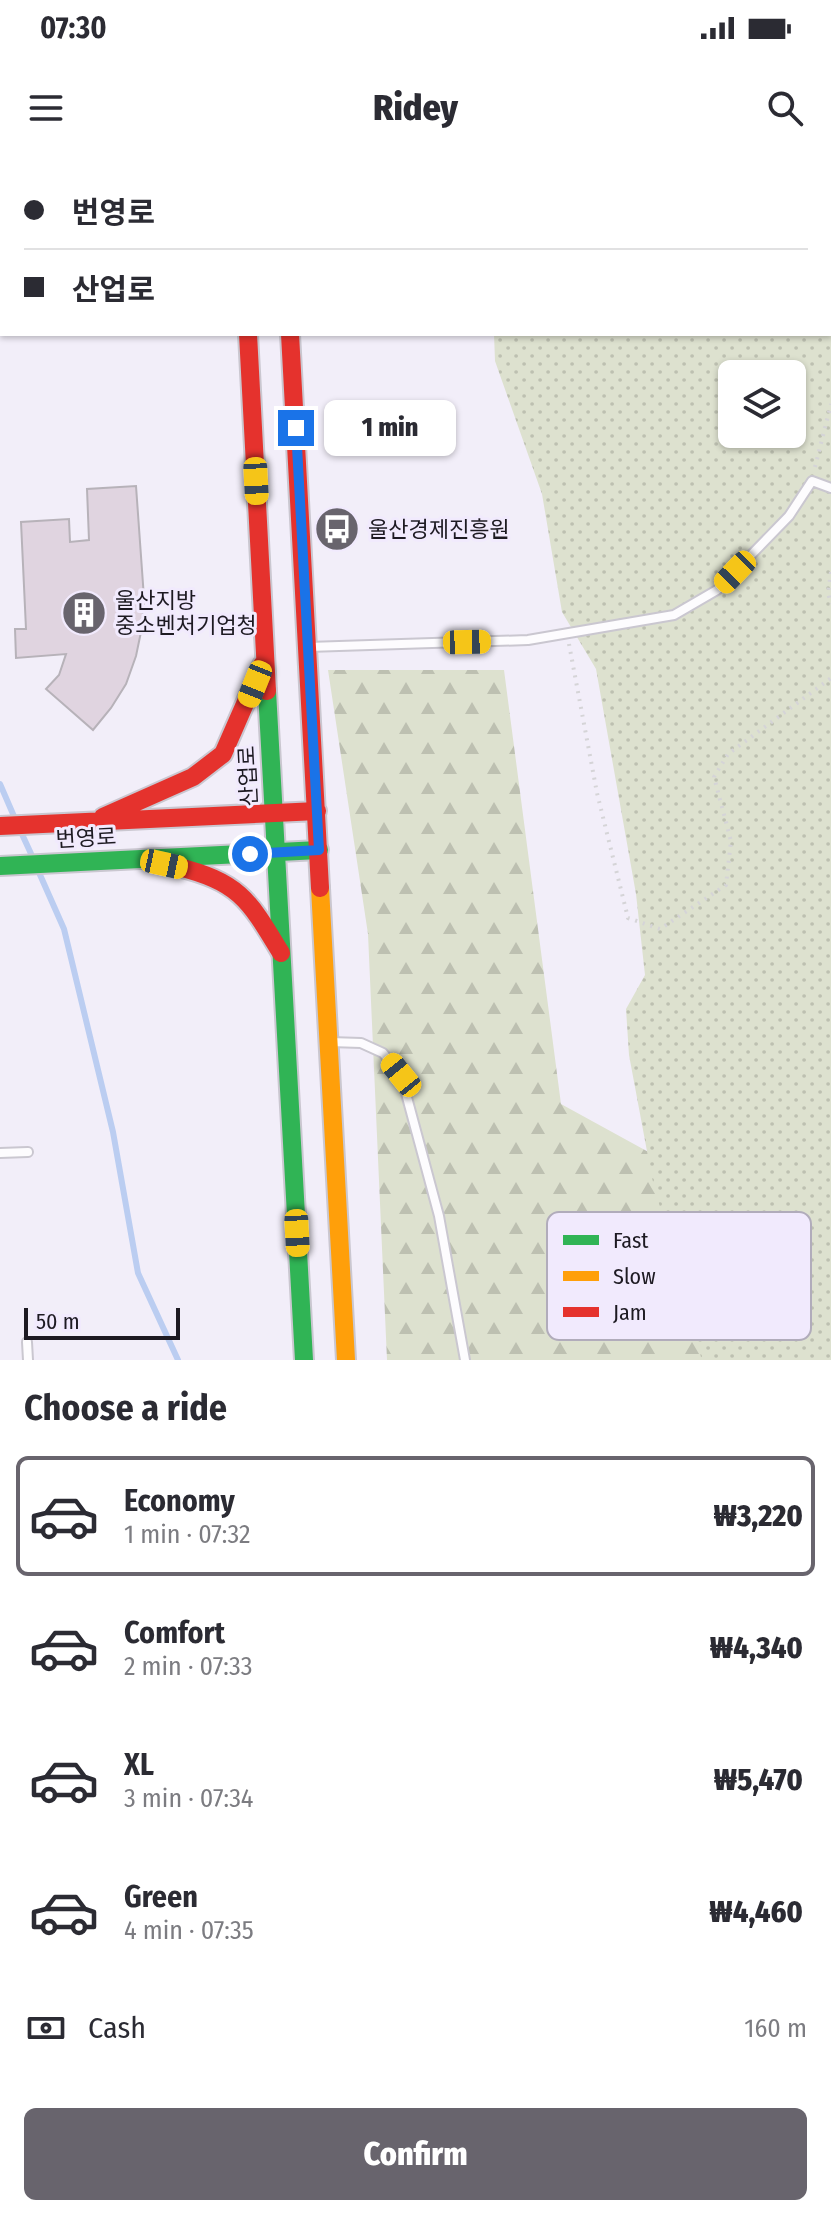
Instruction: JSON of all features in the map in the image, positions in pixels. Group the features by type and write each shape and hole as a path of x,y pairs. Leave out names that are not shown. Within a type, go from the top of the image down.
{"main road":[{"name":"산업로","path":"248,336 304,1360"},
{"path":"290,336 346,1360"},
{"path":"92,822 145,797 167,791 193,777 223,754 266,656"},
{"name":"번영로","path":"0,826 317,811"},
{"name":"번영로","path":"0,866 319,850"},
{"path":"142,859 207,873 239,889 283,956"}],"lane":[{"path":"308,647 528,640 674,615 717,590 789,516 812,481 831,488"},
{"path":"329,1042 365,1045 383,1053 401,1075 439,1216 465,1360"},
{"path":"0,1153 28,1152"},
{"path":"27,1342 28,1360"}],"path":[{"path":"812,481 831,404"},
{"path":"831,572 828,593 831,604"},
{"path":"567,634 597,793 628,918 660,929 726,885 731,841 714,777 728,754 831,678"}],"green space":[{"path":"494,336 831,336 831,1360 715,1360 701,1357 696,1340 811,1340 811,1212 661,1212 629,1055 626,1009 645,975 636,894 596,669 562,612 542,494 495,361"},
{"path":"328,670 504,670 561,1104 705,1183 725,1212 547,1212 547,1340 811,1338 826,1360 387,1360 368,934"}],"building":[{"name":"울산지방 중소벤처기업청","path":"136,486 144,598 142,627 126,684 93,730 46,689 59,675 66,654 16,658 15,629 26,629 21,522 69,519 70,542 89,540 87,489"}],"waterway":[{"path":"0,784 16,821"},
{"path":"21,832 33,858"},
{"path":"37,868 64,929 113,1132 138,1273 178,1360"}],"traffic: fast":[{"path":"267,691 304,1360"},
{"path":"0,866 319,850"}],"traffic: slow":[{"path":"320,888 346,1360"}],"traffic: jam":[{"path":"248,336 267,691"},
{"path":"290,336 320,888"},
{"path":"103,817 193,777 223,754 262,665"},
{"path":"0,826 317,811"},
{"path":"175,866 214,879 240,895 260,918 281,953"}],"place":[{"name":"울산경제진흥원","path":"337,529"},
{"name":"울산지방 중소벤처기업청","path":"84,613"}],"route":[{"path":"250,854 319,850 296,428"}]}
